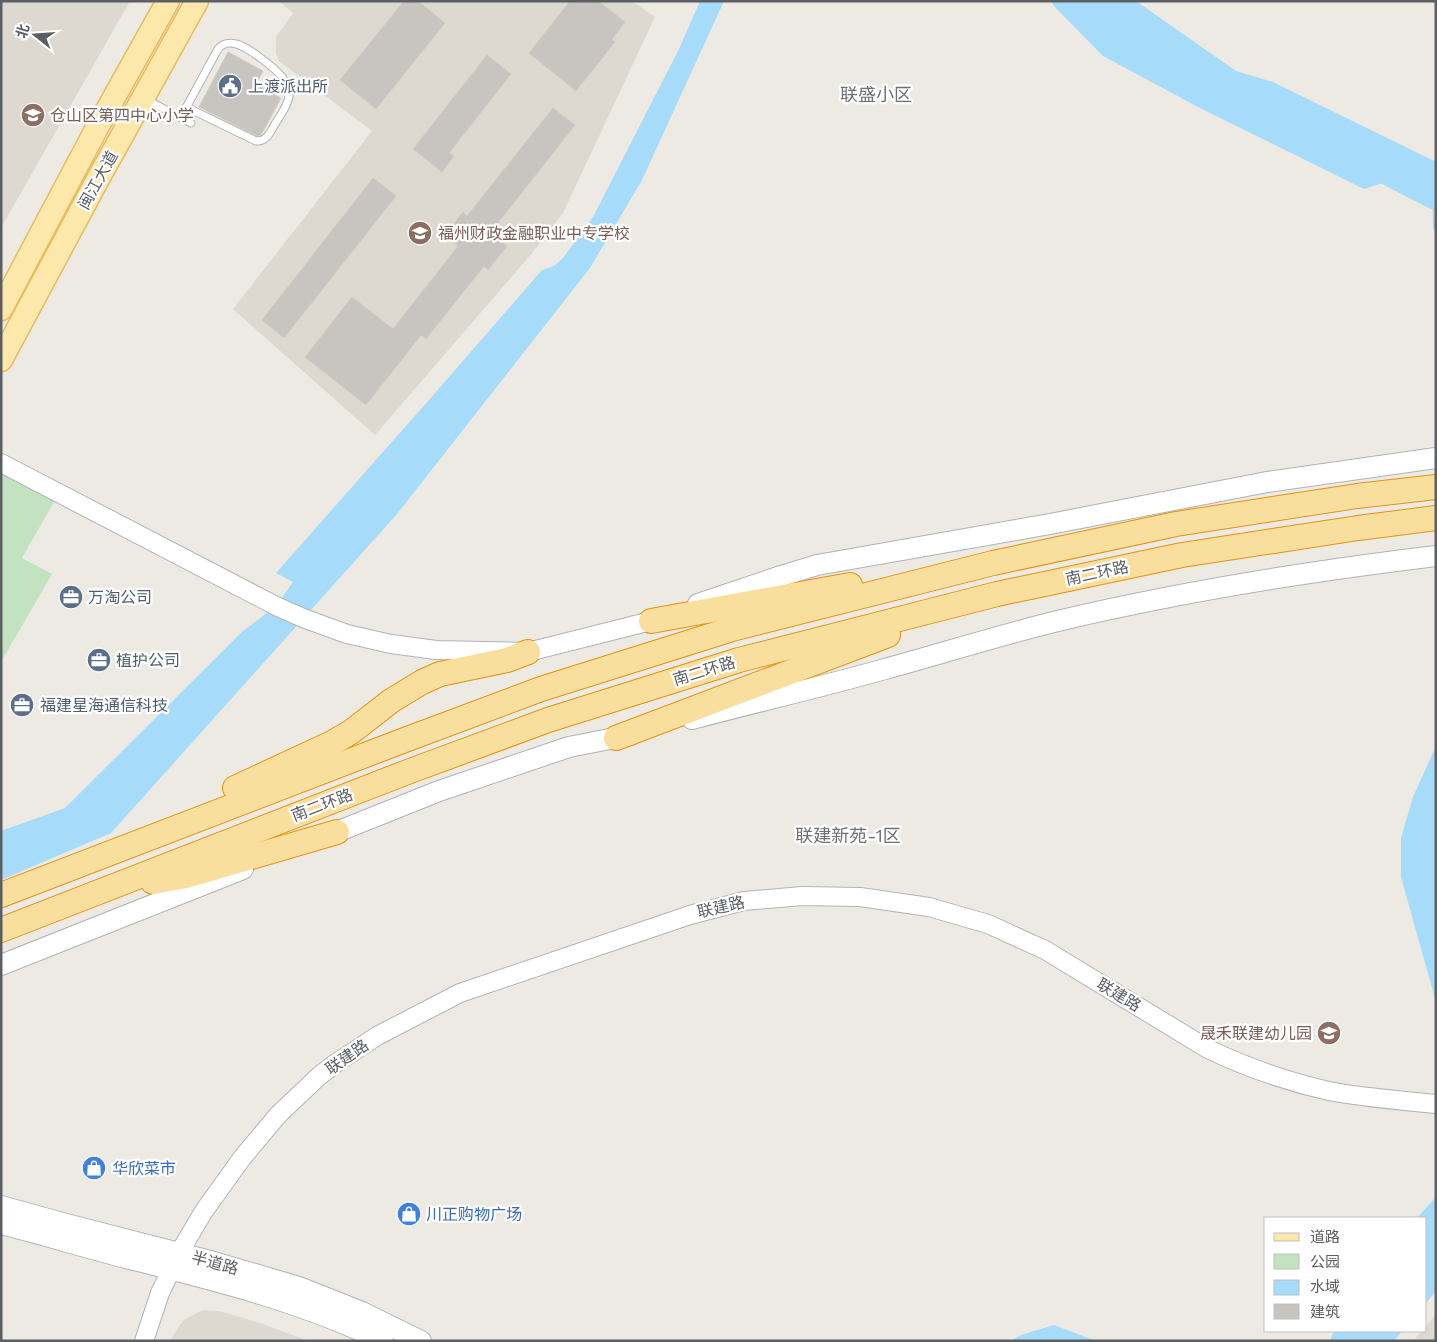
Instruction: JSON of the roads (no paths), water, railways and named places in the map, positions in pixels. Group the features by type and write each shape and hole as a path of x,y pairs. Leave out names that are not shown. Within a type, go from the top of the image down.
{"highway":[{"name":"南二环路","path":"1,895 540,689 732,630 993,563 1176,524 1357,496 1436,487"},
{"name":"南二环路","path":"1,930 410,771 548,720 739,660 997,594 1182,555 1436,518"},
{"path":"651,621 828,588 993,563"},
{"path":"616,738 997,594"},
{"path":"84,862 204,801 274,772 332,743 351,732 390,701 422,682 440,674 507,660 528,652"},
{"path":"93,894 186,876 337,832"}],"main road":[{"name":"闽江大道","path":"1,309 98,126 168,1"},
{"name":"闽江大道","path":"1,360 197,1"},
{"path":"651,621 781,576 817,566 1041,526 1267,482 1436,458"},
{"path":"1,965 439,791 569,747 616,738 872,672 1061,620 1144,602 1272,579 1436,556"},
{"name":"半道路","path":"1,1206 175,1261 231,1284 296,1304 338,1320 383,1341"},
{"name":"半道路","path":"1,1224 315,1292 362,1312 421,1341"}],"street":[{"path":"1,463 276,606 347,634 413,648 453,651 528,652 651,621"},
{"name":"联建路","path":"144,1341 160,1293 175,1261 204,1211 257,1139 278,1115 319,1076 377,1036 442,1001 480,985 690,915 762,898 802,896 879,899 929,907 970,918 1008,932 1045,950 1208,1049 1227,1058 1270,1074 1328,1091 1436,1104"}],"lane":[{"path":"181,118 186,106 218,48 232,43 242,46 269,65 282,77 289,94 288,102 268,137 260,142 186,106"},
{"path":"143,97 191,123"}],"water":[{"path":"700,1 724,1 642,180 590,268 397,514 111,833 1,880 1,831 65,808 243,631 276,606 293,582 276,573 542,270 554,266 563,258 593,217 679,49"},
{"path":"1051,1 1136,1 1236,71 1273,82 1436,162 1436,231 1433,229 1432,183 1413,173 1364,189 1200,108 1103,56"},
{"path":"1436,746 1436,1002 1401,877 1401,838 1413,797"},
{"path":"1436,1197 1436,1291 1427,1302 1427,1217 1418,1217"},
{"path":"1054,1325 1096,1341 1010,1341 1021,1335"},
{"path":"1334,1332 1401,1332 1394,1341 1330,1341"}],"waterway":[{"path":"1366,160 1436,196"}],"place":[{"name":"上渡派出所","path":"230,86"},
{"name":"仓山区第四中心小学","path":"33,115"},
{"name":"福州财政金融职业中专学校","path":"420,233"},
{"name":"万淘公司","path":"71,597"},
{"name":"植护公司","path":"99,660"},
{"name":"福建星海通信科技","path":"22,705"},
{"name":"晟禾联建幼儿园","path":"1329,1033"},
{"name":"华欣菜市","path":"94,1168"},
{"name":"川正购物广场","path":"409,1214"}],"district":[{"name":"联盛小区","path":"876,94"},
{"name":"联建新苑-1区","path":"848,835"}]}
